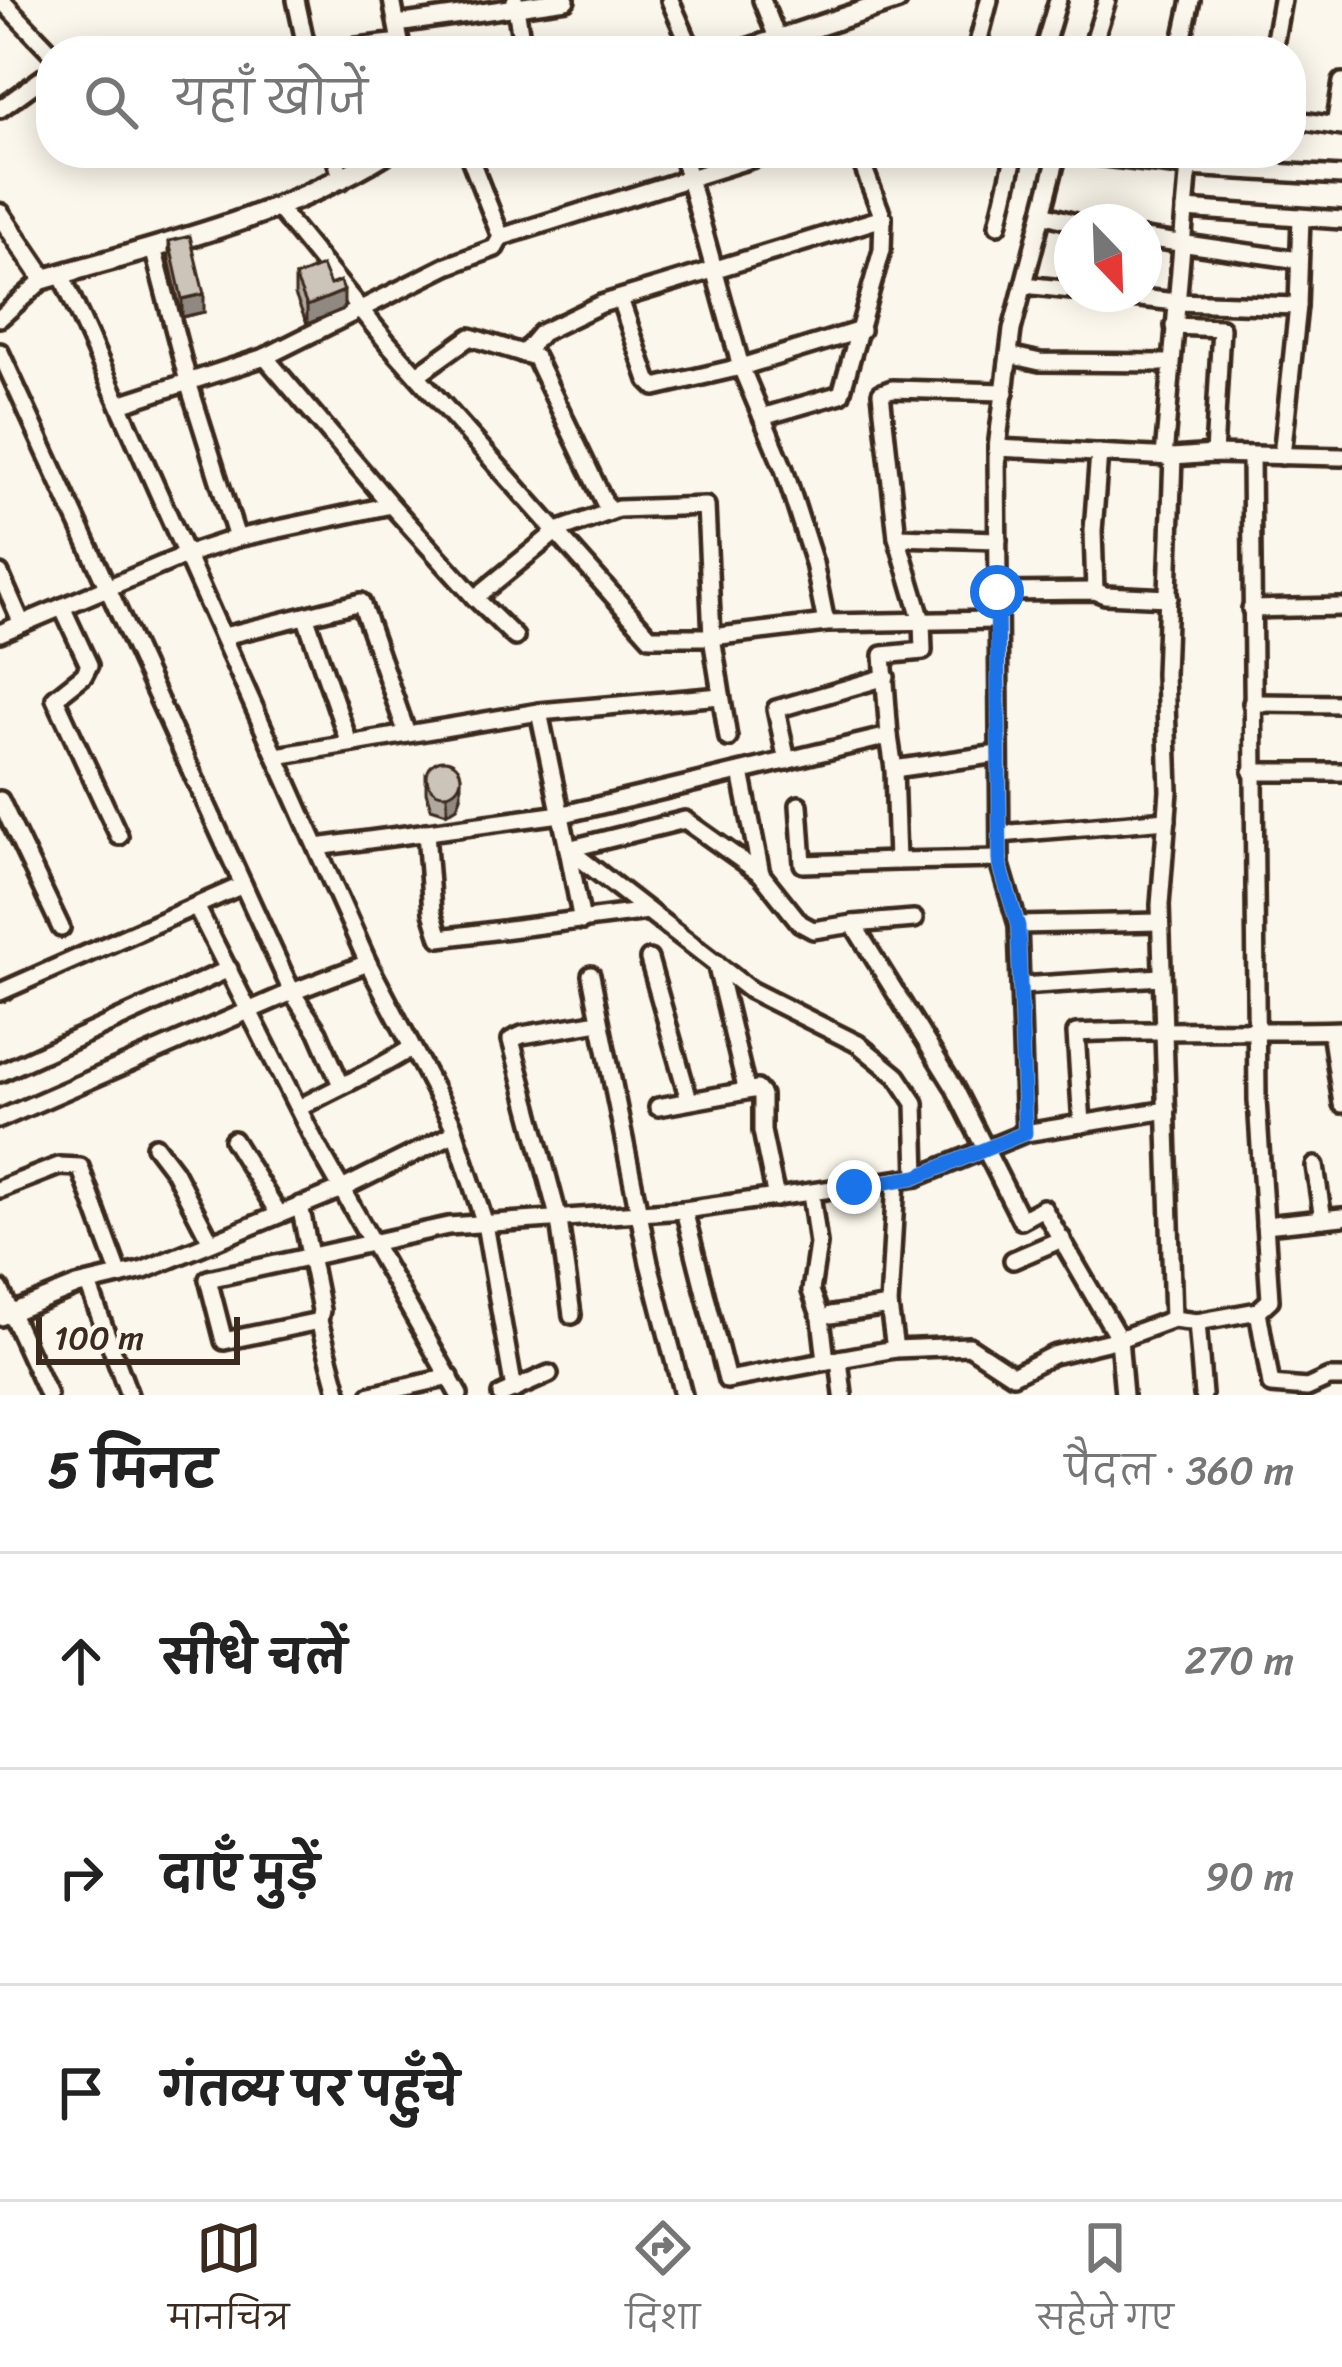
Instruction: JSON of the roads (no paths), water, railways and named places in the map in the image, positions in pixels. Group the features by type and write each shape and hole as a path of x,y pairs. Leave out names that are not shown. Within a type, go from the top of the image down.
{"street":[{"path":"1,0 36,36"},
{"path":"296,0 304,36"},
{"path":"392,0 399,36"},
{"path":"397,23 566,0"},
{"path":"670,0 686,36"},
{"path":"761,0 776,36"},
{"path":"813,36 863,5 897,0"},
{"path":"980,36 989,0"},
{"path":"1047,36 1058,0"},
{"path":"1096,36 1107,0"},
{"path":"1183,36 1191,0"},
{"path":"1276,36 1282,0"},
{"path":"515,4 520,36"},
{"path":"1306,121 1339,126 1342,82"},
{"path":"0,109 36,83"},
{"path":"338,168 342,180"},
{"path":"0,318 52,276 226,227 362,168"},
{"path":"474,168 501,237"},
{"path":"686,168 741,367 784,469 814,563 826,622"},
{"path":"120,404 266,357 447,266 495,248 501,237 726,168"},
{"path":"762,417 841,394 882,250 883,218 863,168"},
{"path":"998,225 1011,168"},
{"path":"1025,1133 1018,926 1000,859 997,448 1009,355 1054,168"},
{"path":"1173,1319 1160,922 1167,820 1170,362 1189,168"},
{"path":"1266,168 1342,176"},
{"path":"277,207 417,375 650,637 712,637 826,622 996,620"},
{"path":"1185,209 1342,220"},
{"path":"0,214 52,276 120,404 368,963 452,1123 485,1224 508,1392 549,1374"},
{"path":"1043,214 1054,217"},
{"path":"523,353 541,333 620,299 883,218"},
{"path":"1282,456 1298,307 1301,218"},
{"path":"1162,241 1299,260"},
{"path":"153,248 237,538"},
{"path":"1024,285 1054,288"},
{"path":"620,299 655,387 741,367 861,330"},
{"path":"1162,300 1298,307"},
{"path":"1174,326 1221,328 1214,454"},
{"path":"417,375 470,337 535,357 609,512"},
{"path":"0,352 292,992 319,1032 341,1084"},
{"path":"1009,355 1040,362 1170,362"},
{"path":"266,357 392,505 515,637"},
{"path":"897,861 884,655 923,651 922,621 897,537 881,393 892,389 1005,392"},
{"path":"997,448 1169,457 1342,457"},
{"path":"1095,591 1099,453"},
{"path":"684,1210 730,1388 832,1360 895,1349 968,1346 1015,1383 1053,1355 1119,1339 1173,1319 1197,1322 1258,1311 1270,1300 1256,1033 1251,455"},
{"path":"0,633 237,538 392,505"},
{"path":"475,598 557,531 609,512 706,506 712,637 728,738"},
{"path":"897,537 998,540"},
{"path":"0,574 22,624"},
{"path":"997,592 1095,591 1105,596 1168,598"},
{"path":"224,636 361,602 407,734"},
{"path":"62,607 89,665 84,675 55,698 119,836"},
{"path":"1251,609 1342,607"},
{"path":"306,618 349,743"},
{"path":"787,761 776,709 886,677"},
{"path":"277,755 539,712 721,696"},
{"path":"1252,703 1342,704"},
{"path":"539,712 582,921"},
{"path":"317,847 561,814 889,736"},
{"path":"894,770 998,754"},
{"path":"741,772 761,874"},
{"path":"1252,772 1342,772"},
{"path":"0,800 61,928"},
{"path":"799,805 803,864 1000,859"},
{"path":"568,849 685,820 761,874 800,923 813,930 914,919"},
{"path":"1000,834 1167,820"},
{"path":"426,832 432,912 440,938 648,910"},
{"path":"568,849 750,990 858,1044 897,1076 915,1103 917,1177"},
{"path":"0,992 243,885"},
{"path":"196,906 342,1189 459,1395"},
{"path":"1018,926 1160,922"},
{"path":"853,923 953,1085 1021,1220 1042,1208 1062,1239 1119,1339 1124,1395"},
{"path":"649,959 689,1100"},
{"path":"0,1119 368,963"},
{"path":"716,963 746,1088"},
{"path":"0,1072 229,969"},
{"path":"591,975 639,1213 683,1395"},
{"path":"1020,986 1161,977"},
{"path":"572,1315 559,1220 511,1040 599,1022"},
{"path":"1082,1124 1076,1034 1162,1028 1256,1033 1337,1030 1342,1104"},
{"path":"299,1108 341,1084 365,1078 410,1048"},
{"path":"658,1107 757,1089 762,1095 762,1131 776,1198"},
{"path":"320,1321 224,1341 208,1279 448,1226 684,1210 917,1177 1025,1133 1167,1110"},
{"path":"5,1315 212,1242 342,1189 453,1133"},
{"path":"233,1140 279,1214"},
{"path":"155,1146 212,1242"},
{"path":"0,1189 59,1166 80,1167 120,1276"},
{"path":"1316,1166 1323,1219"},
{"path":"895,1349 889,1306 896,1180"},
{"path":"812,1193 818,1244 812,1291 842,1395"},
{"path":"300,1205 320,1321 339,1395"},
{"path":"1265,1225 1342,1217"},
{"path":"1013,1260 1062,1239"},
{"path":"88,1283 129,1395"},
{"path":"0,1289 5,1315 48,1395"},
{"path":"831,1315 889,1306"},
{"path":"1258,1311 1271,1384 1307,1392 1329,1378 1342,1378"},
{"path":"1197,1322 1203,1395"},
{"path":"371,1395 449,1377"}]}
